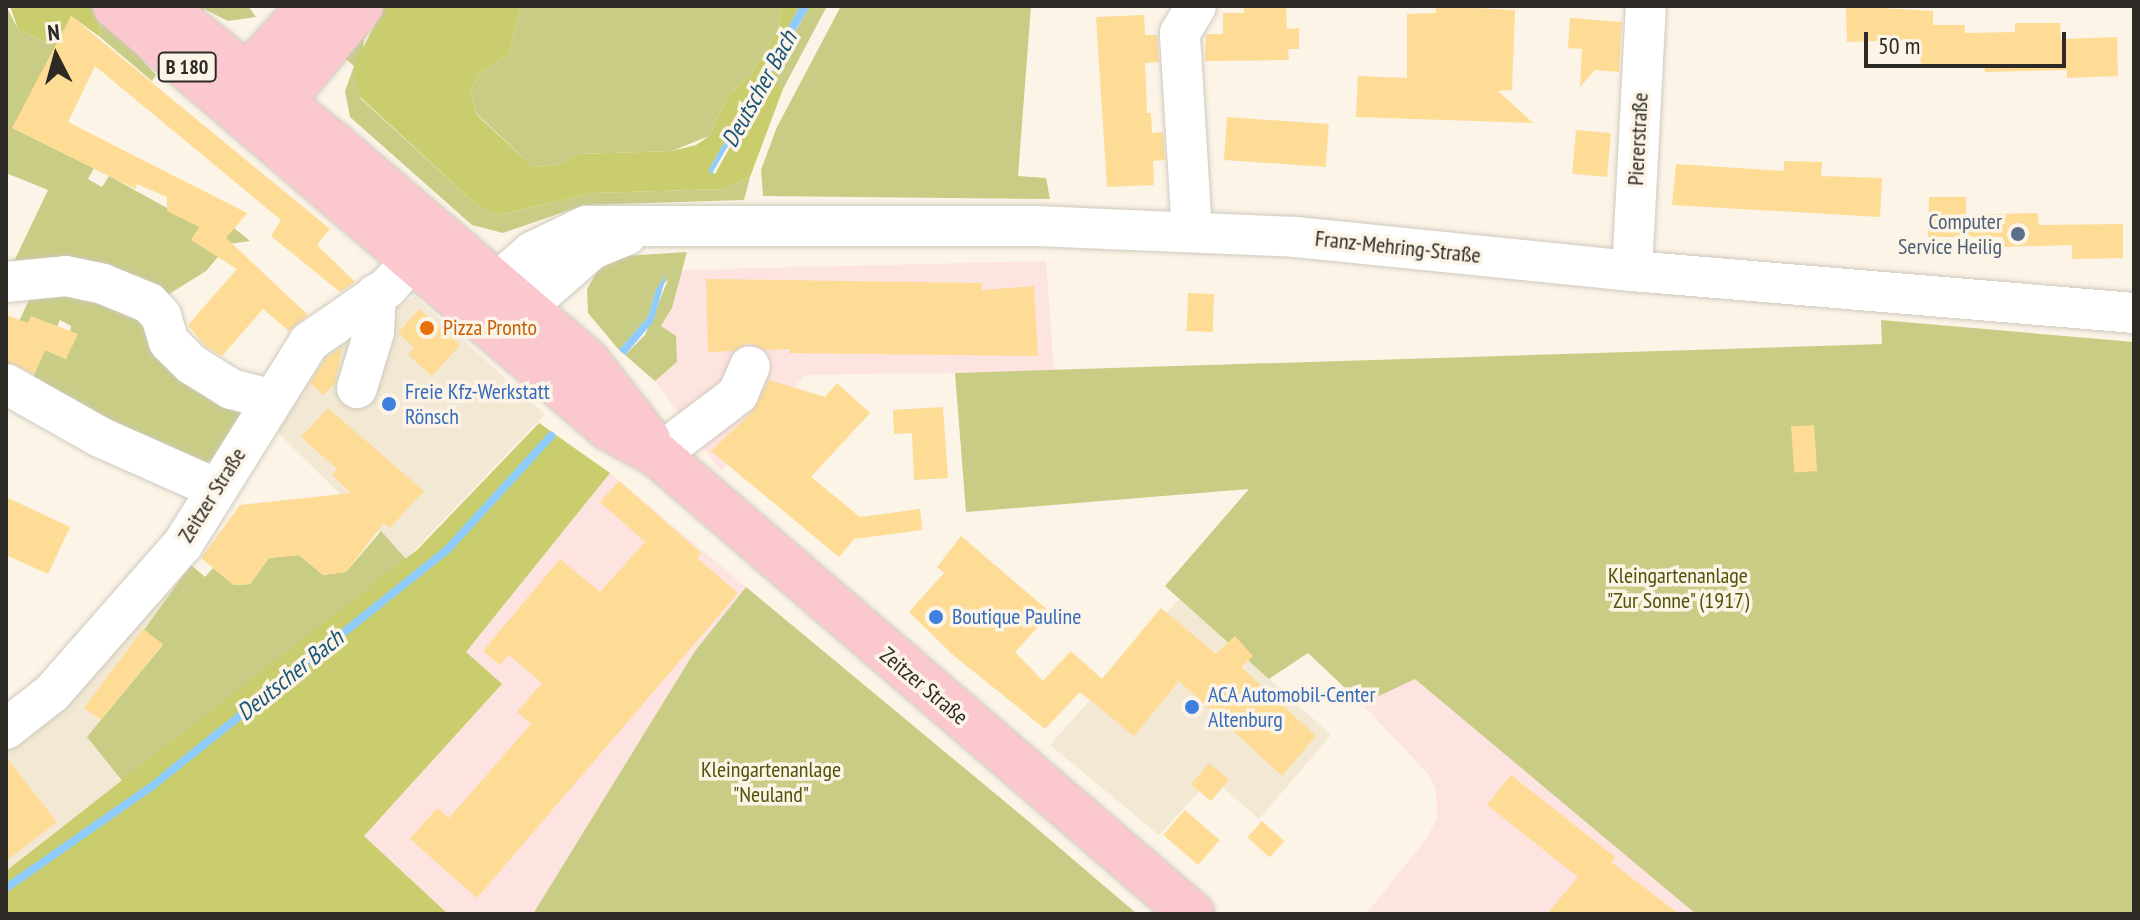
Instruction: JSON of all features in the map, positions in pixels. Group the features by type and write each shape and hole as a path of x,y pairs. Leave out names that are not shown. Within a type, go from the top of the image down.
{"main road":[{"name":"Zeitzer Straße","path":"115,6 237,88 271,115 498,310 609,428 658,455 1192,914"},
{"name":"Zeitzer Straße","path":"161,6 237,88"},
{"name":"B 180","path":"237,88 310,6"},
{"path":"271,115 361,6"}],"street":[{"path":"1192,232 1180,33 1196,6"},
{"name":"Piererstraße","path":"1632,271 1646,6"},
{"name":"Franz-Mehring-Straße","path":"498,310 592,249 660,223 1192,232 1296,237 1632,271 2134,313"},
{"name":"Zeitzer Straße","path":"6,729 52,693 183,544 270,399 309,342 376,294 424,246"},
{"path":"6,282 66,276 103,284 149,303 161,316 169,342 191,364 231,389 270,399"},
{"path":"357,388 374,332 376,294"},
{"path":"658,455 738,394 750,366"},
{"path":"6,384 100,437 217,489"}],"shaded area":[{"path":"1046,261 1054,371 805,375 721,471 655,381 677,362 661,327 672,308 679,270"},
{"path":"415,297 545,414 406,559 270,425 328,346 371,315"},
{"path":"610,473 746,587 695,651 533,914 448,914 364,836 502,684 465,653"},
{"path":"187,565 291,650 6,871 6,742"},
{"name":"ACA Automobil-Center Altenburg","path":"1180,598 1331,735 1259,819 1212,778 1159,835 1050,745"},
{"path":"1415,678 1696,914 1366,914 1427,838 1437,818 1436,789 1429,775 1362,704"}],"green space":[{"path":"6,6 18,29 56,47 13,128 94,168 88,179 102,187 109,176 218,236 229,224 250,241 229,244 206,271 166,296 7,276 48,190 6,173"},
{"path":"10,6 91,6 99,12 100,37 71,16 56,47 18,29"},
{"path":"187,6 248,6 256,17 228,21 204,9 200,16"},
{"path":"379,6 384,6 364,39 360,98 478,206 498,215 593,193 724,189 750,177 744,200 584,205 503,233 472,225 350,117 345,91 354,66 340,54"},
{"path":"384,6 521,6 509,53 480,73 470,92 477,115 533,167 556,165 579,154 672,151 696,145 709,136 728,95 750,76 778,30 781,6 800,6 709,170 715,174 766,82 777,84 783,89 750,177 724,189 593,193 498,215 478,206 360,97 354,66"},
{"path":"521,6 781,6 778,30 750,76 728,95 709,136 672,151 579,154 556,165 533,167 477,114 470,92 480,73 509,53"},
{"path":"810,6 827,6 783,89 766,82"},
{"path":"841,6 1031,6 1018,176 1046,178 1050,199 763,196 761,170 777,127"},
{"path":"99,12 156,75 152,81 100,37"},
{"path":"687,252 672,308 661,326 676,336 677,362 655,381 625,355 645,335 668,280 656,290 648,317 619,350 588,313 587,289 598,270 624,256"},
{"path":"76,285 147,317 249,415 216,460 190,465 27,390 45,350 66,359 71,326 60,320 57,327 33,317 6,371 6,349 35,287"},
{"name":"Kleingartenanlage \"Zur Sonne\" (1917)","path":"1881,320 2134,342 2134,914 1696,914 1415,679 1362,704 1308,653 1269,679 1165,586 1249,489 966,512 955,373 1882,344"},
{"path":"539,423 610,473 466,652 502,684 364,836 448,914 6,914 6,871 418,549"},
{"path":"381,531 406,559 124,783 87,737 163,645 144,630 191,565 205,577 213,568 234,585 250,584 269,558 299,555 323,575 346,572"},
{"name":"Kleingartenanlage \"Neuland\"","path":"746,587 1137,914 533,914 695,651"}],"water":[{"path":"800,6 810,6 711,175 709,170"},
{"path":"667,273 653,322 625,355 619,350 648,317 656,290"}],"building":[{"path":"1244,6 1286,6 1287,29 1299,28 1299,49 1288,49 1289,60 1205,61 1206,34 1223,34 1223,13 1244,13"},
{"path":"1436,6 1515,10 1512,90 1498,91 1533,123 1356,117 1358,76 1407,78 1407,14 1436,13"},
{"path":"1846,6 1933,11 1933,25 1965,25 1965,33 2015,32 2015,23 2060,23 2061,39 2117,37 2118,76 2067,78 2067,70 1985,72 1984,65 1921,65 1920,57 1911,57 1910,40 1847,42"},
{"path":"1144,15 1145,35 1157,35 1159,62 1145,63 1147,113 1151,113 1152,133 1163,132 1165,160 1153,161 1154,185 1107,187 1096,17"},
{"path":"71,16 330,229 317,245 355,282 340,292 271,236 281,220 95,66 68,122 247,213 226,238 308,315 289,331 263,309 222,356 205,346 188,325 237,269 191,240 199,227 167,211 167,197 137,184 135,189 12,128"},
{"path":"1570,18 1622,22 1619,72 1595,70 1580,87 1582,49 1568,48"},
{"path":"1227,117 1329,124 1326,167 1224,160"},
{"path":"1576,130 1611,133 1607,177 1572,174"},
{"path":"1784,161 1822,162 1821,176 1882,178 1880,217 1672,205 1676,164 1784,171"},
{"path":"1929,197 1966,197 1966,215 2038,213 2039,225 2123,224 2123,258 2072,259 2072,245 2004,247 2003,237 1928,237"},
{"path":"706,279 982,283 982,290 1034,286 1038,356 788,353 791,349 766,350 748,343 733,351 708,352"},
{"path":"1188,293 1214,294 1213,332 1187,331"},
{"path":"419,309 460,345 432,376 408,355 414,347 398,333"},
{"path":"6,315 28,323 31,316 78,334 66,359 45,350 34,374 6,361"},
{"path":"342,347 335,383 323,395 310,383 326,358"},
{"path":"769,380 825,397 837,383 870,413 811,477 860,517 920,509 922,530 854,539 839,557 711,451 752,412"},
{"path":"943,407 948,478 914,480 912,433 894,434 893,410"},
{"path":"328,408 424,491 390,528 384,523 346,572 323,575 299,555 269,558 250,584 234,585 201,558 240,505 351,493 332,475 337,469 301,437"},
{"path":"1814,425 1817,471 1794,472 1791,427"},
{"path":"619,481 701,553 697,558 738,593 477,898 410,839 437,808 449,818 531,724 517,712 542,683 509,655 500,665 483,651 560,559 600,592 645,542 600,502"},
{"path":"6,497 70,527 48,574 6,555"},
{"path":"961,536 1051,613 1015,652 1043,681 1071,651 1102,679 1161,608 1216,654 1235,636 1253,656 1241,667 1316,736 1282,776 1179,681 1134,736 1080,692 1045,729 953,655 909,612 944,573 937,567"},
{"path":"143,629 163,644 101,720 84,708"},
{"path":"6,757 57,822 6,861"},
{"path":"1209,763 1229,780 1211,801 1191,784"},
{"path":"1511,775 1615,857 1611,862 1679,914 1547,914 1578,877 1487,805"},
{"path":"1185,810 1220,840 1198,865 1163,835"},
{"path":"1262,821 1284,841 1270,857 1247,837"}],"waterway":[{"name":"Deutscher Bach","path":"6,888 151,787 446,551 551,436"}],"place":[{"name":"Computer Service Heilig","path":"2018,234"},
{"name":"Pizza Pronto","path":"427,328"},
{"name":"Freie Kfz-Werkstatt Rönsch","path":"389,404"},
{"name":"Boutique Pauline","path":"936,617"},
{"name":"ACA Automobil-Center Altenburg","path":"1192,707"}]}
